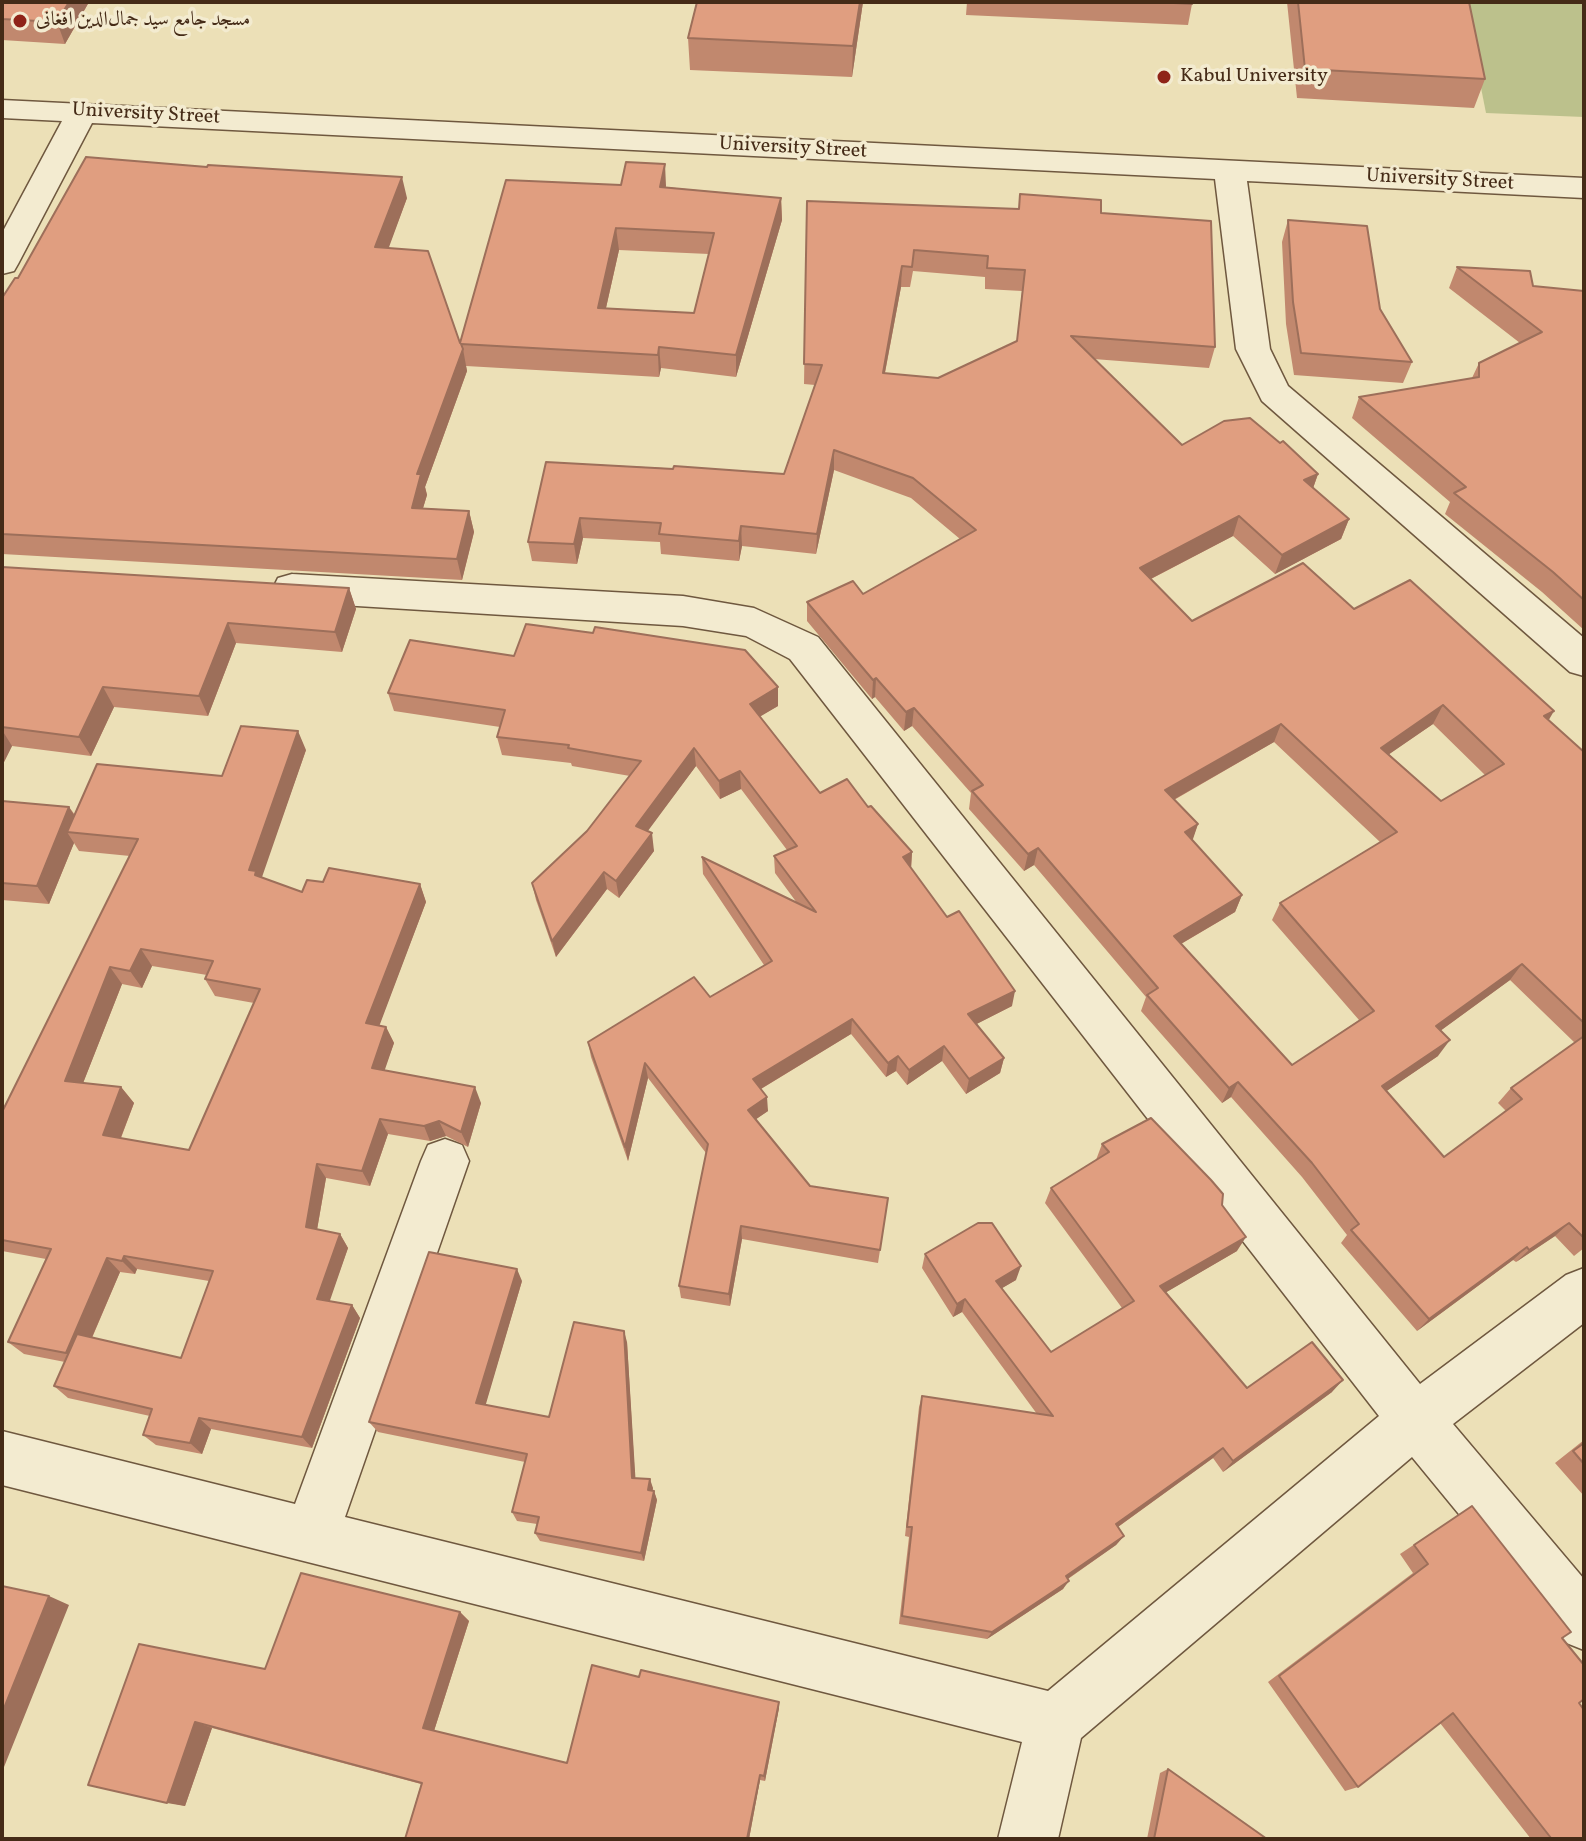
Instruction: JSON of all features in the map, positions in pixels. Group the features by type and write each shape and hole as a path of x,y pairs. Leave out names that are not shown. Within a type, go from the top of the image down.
{"street":[{"name":"University Street","path":"2,109 1584,188"},
{"path":"2,264 82,112"},
{"path":"1230,171 1253,349 1274,393 1584,661"},
{"path":"255,586 683,611 754,623 804,648 1415,1420 1584,1622"},
{"path":"311,1536 445,1161"},
{"path":"1028,1839 1056,1722 1415,1420 1584,1292"},
{"path":"2,1458 1056,1722"}],"green space":[{"path":"1464,2 1584,2 1584,117 1486,113"}],"building":[{"path":"2,2 69,2 57,22 2,19"},
{"path":"697,2 860,2 853,46 688,38"},
{"path":"1298,2 1469,2 1485,79 1305,69"},
{"path":"86,157 402,177 375,247 428,251 460,343 506,180 621,185 626,162 665,164 660,187 781,198 736,355 659,347 658,355 461,344 463,349 417,474 421,474 412,508 469,511 457,559 2,534 2,298 18,278","holes":["616,228 714,233 694,313 598,308"]},
{"path":"1020,194 1101,200 1101,213 1211,221 1215,347 1071,336 1182,445 1224,421 1250,418 1280,443 1283,441 1318,474 1304,480 1349,519 1282,555 1239,516 1140,568 1192,621 1303,563 1354,609 1410,580 1554,711 1544,716 1584,752 1584,1023 1522,964 1436,1026 1450,1040 1382,1086 1444,1157 1522,1099 1511,1088 1584,1036 1584,1238 1569,1223 1529,1250 1527,1247 1429,1319 1351,1230 1359,1224 1312,1163 1238,1082 1229,1088 1147,995 1158,988 1038,848 1028,854 972,791 983,785 914,708 906,712 876,678 873,680 807,602 853,581 863,594 976,530 913,478 834,450 817,534 741,526 739,541 659,534 661,523 580,518 574,544 528,542 546,462 673,469 674,466 784,474 822,365 804,364 807,201 1019,209","holes":["914,250 988,256 987,268 1025,270 1017,341 938,378 883,373 902,266 912,267","1443,705 1504,764 1441,801 1381,748","1281,724 1397,832 1280,903 1374,1011 1292,1065 1174,936 1242,895 1185,832 1198,824 1165,790"]},
{"path":"1288,220 1367,226 1380,309 1412,362 1301,353 1293,302"},
{"path":"1457,267 1530,271 1533,286 1584,291 1584,600 1454,493 1466,487 1359,397 1479,377 1479,363 1542,332"},
{"path":"2,567 349,588 335,632 228,623 199,696 103,687 79,737 2,727"},
{"path":"526,624 593,633 595,627 745,650 778,687 750,704 820,793 847,779 868,807 871,806 912,852 903,857 947,917 959,911 1015,991 968,1014 1004,1058 969,1079 944,1046 909,1070 898,1056 888,1063 852,1019 753,1079 767,1097 748,1110 810,1186 888,1198 880,1250 741,1226 729,1294 679,1286 708,1144 645,1063 625,1147 588,1042 694,977 710,997 772,961 702,857 816,912 774,856 797,846 740,771 719,781 694,748 636,826 652,833 616,881 604,872 552,941 532,883 587,831 641,761 568,748 569,745 497,737 505,710 388,693 410,640 514,656"},
{"path":"241,726 298,731 249,870 302,892 307,880 323,882 329,868 420,884 366,1023 386,1027 372,1068 475,1087 461,1132 439,1121 424,1126 380,1119 362,1171 317,1164 306,1227 340,1234 317,1299 352,1305 302,1437 199,1418 190,1443 143,1435 152,1409 54,1386 77,1334 181,1358 213,1271 124,1256 122,1261 107,1258 66,1353 8,1342 51,1249 2,1240 2,1112 138,839 67,832 97,764 222,776","holes":["141,949 213,961 205,979 260,989 189,1150 103,1135 121,1087 65,1081 110,967 130,971"]},
{"path":"2,801 69,807 37,886 2,883"},
{"path":"1151,1118 1223,1194 1222,1205 1246,1237 1160,1286 1247,1388 1312,1342 1343,1380 1233,1461 1223,1448 1116,1524 1124,1536 1066,1576 1069,1581 992,1632 902,1616 912,1527 907,1527 922,1396 1053,1416 965,1299 957,1304 925,1254 978,1223 992,1223 1021,1266 996,1281 1051,1352 1134,1301 1051,1188 1109,1152 1102,1144"},
{"path":"429,1252 517,1269 476,1403 549,1417 574,1322 624,1331 632,1478 650,1479 648,1490 654,1491 641,1553 535,1533 539,1517 512,1512 527,1454 369,1422"},
{"path":"1584,1443 1584,1464 1573,1451"},
{"path":"1472,1506 1571,1632 1562,1638 1584,1665 1584,1699 1579,1703 1584,1710 1584,1839 1550,1839 1453,1713 1358,1787 1279,1676 1428,1564 1414,1545"},
{"path":"301,1573 460,1612 423,1728 567,1763 592,1665 639,1677 641,1670 779,1702 747,1839 405,1839 422,1783 195,1722 167,1803 88,1785 139,1644 265,1669"},
{"path":"2,1586 49,1596 2,1713"},
{"path":"1168,1769 1267,1839 1154,1839"}],"place":[{"name":"مسجد جامع سید جمال‌الدین افغانی","path":"20,21"},
{"name":"Kabul University","path":"1164,77"}]}
